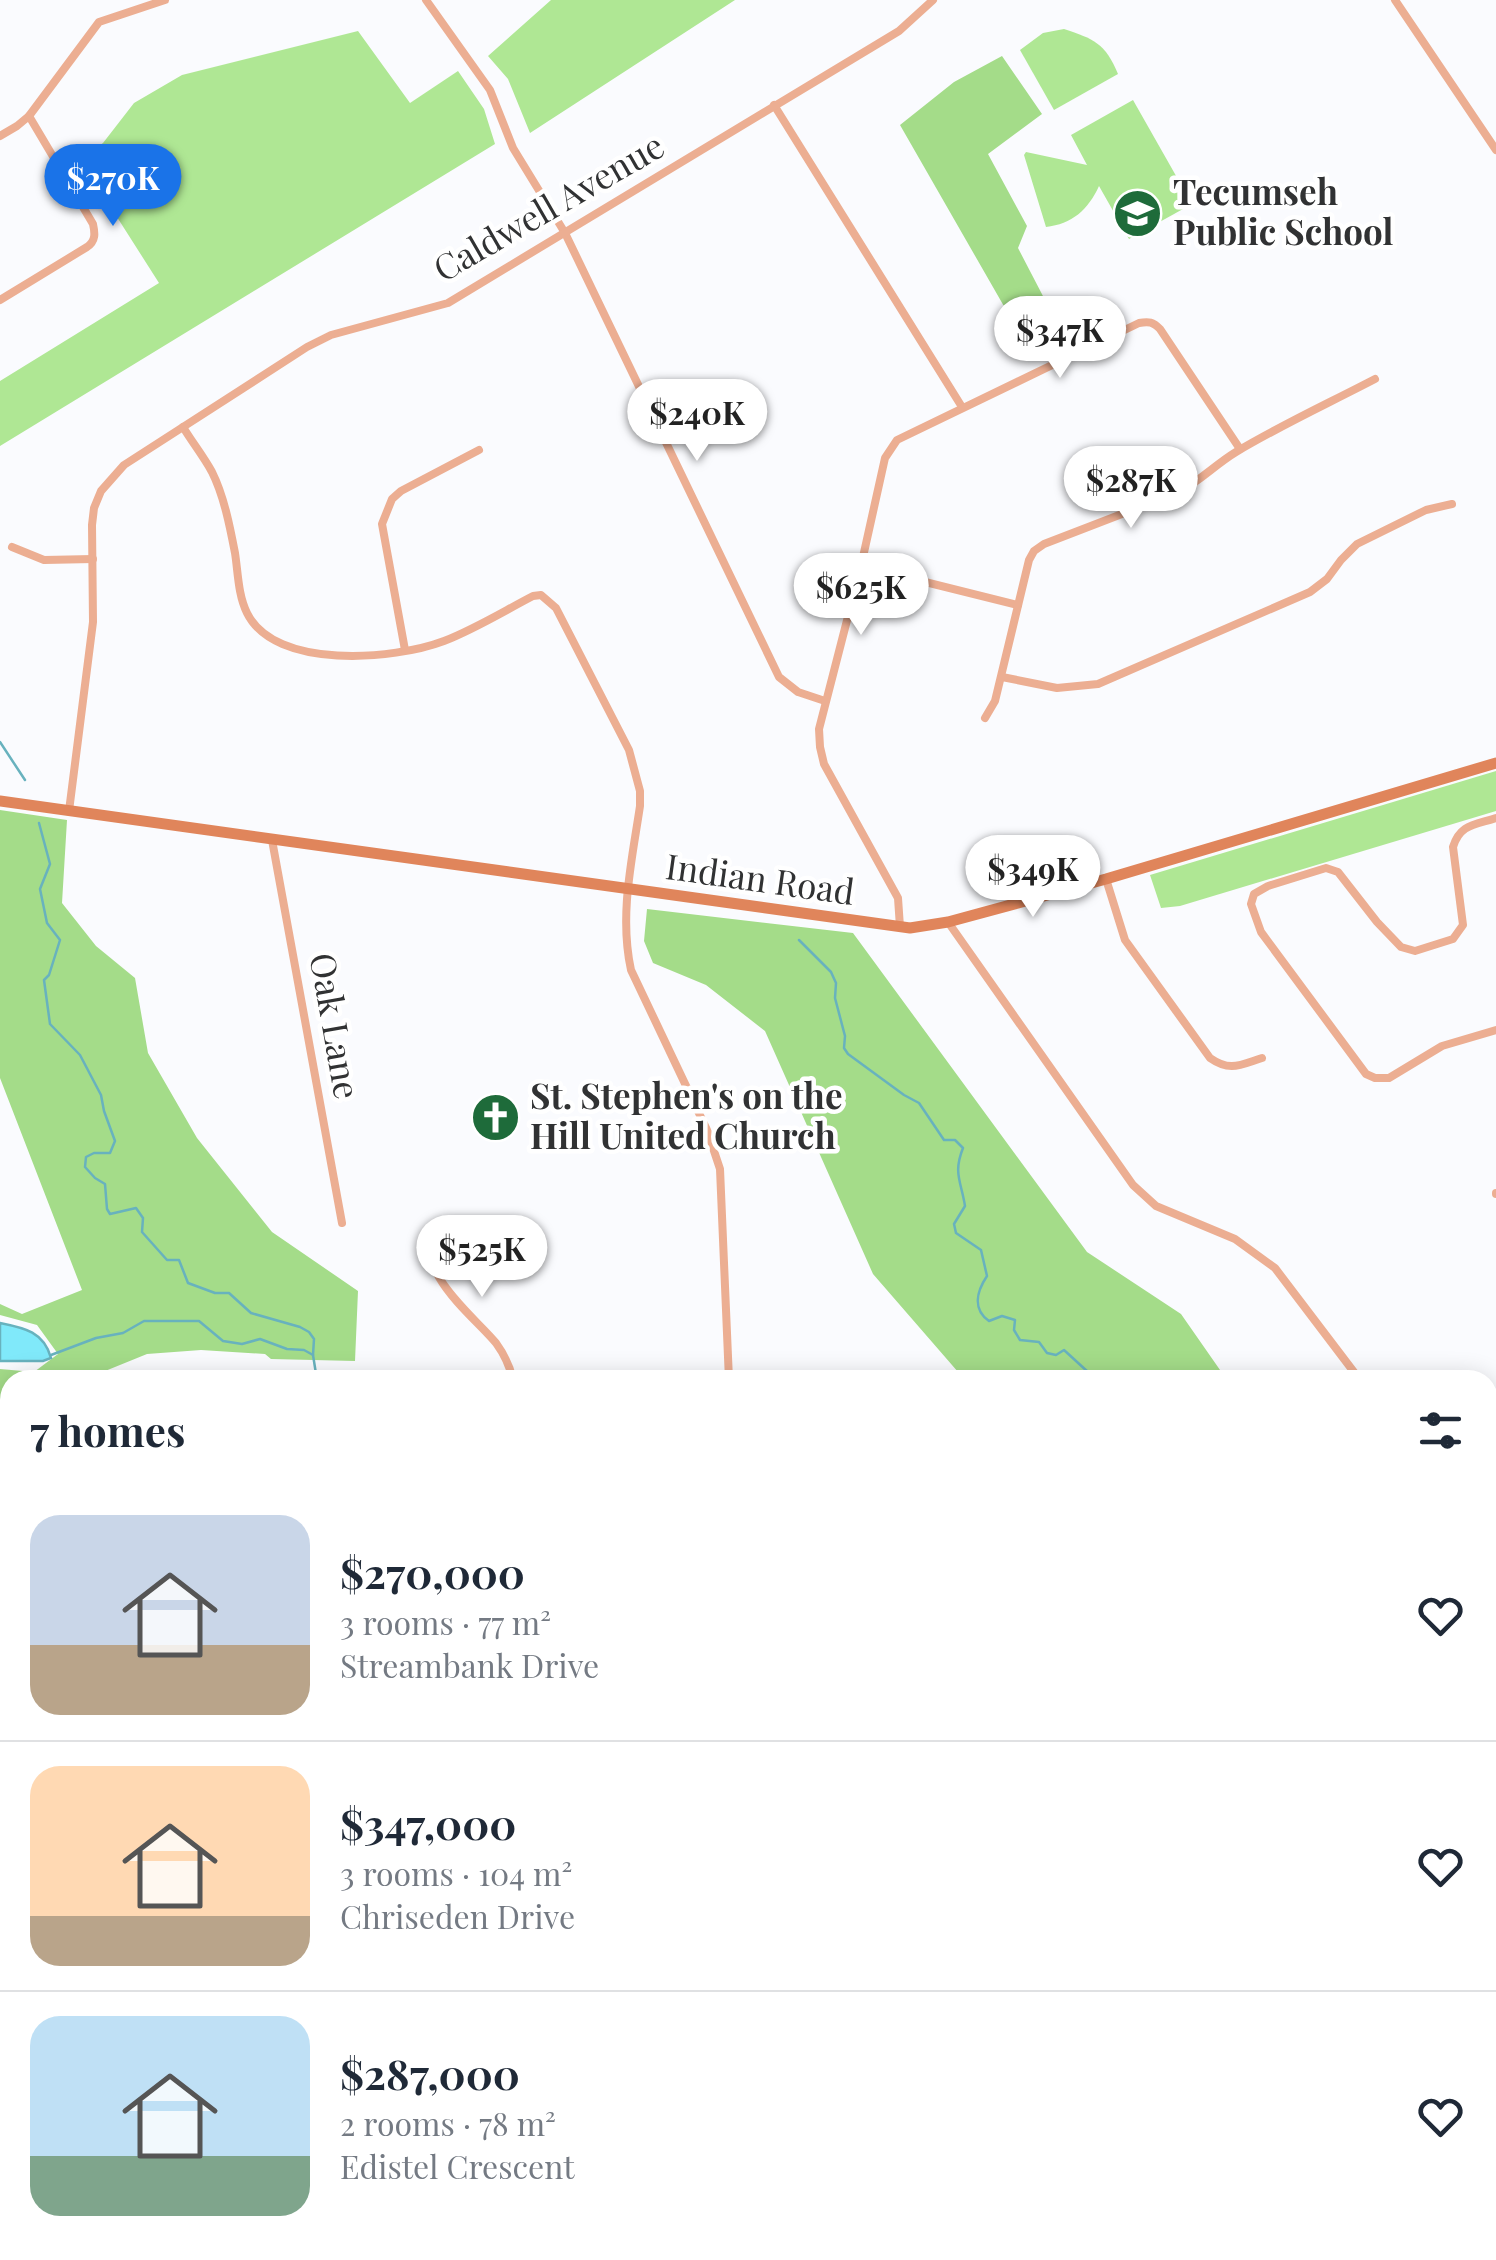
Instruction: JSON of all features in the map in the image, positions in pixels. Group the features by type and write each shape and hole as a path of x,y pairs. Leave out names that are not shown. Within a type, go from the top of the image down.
{"street":[{"path":"0,136 28,116 98,22 165,0"},
{"path":"442,0 429,4 490,90 513,148 565,233 779,677 798,692 825,702"},
{"name":"Caldwell Avenue","path":"69,811 93,622 94,508 101,491 124,465 331,335 448,303 899,32 933,0"},
{"path":"1395,0 1496,150"},
{"path":"774,106 962,407"},
{"path":"0,300 91,244 95,234 93,224 28,116"},
{"path":"900,927 898,898 824,764 819,728 890,448 897,440 962,407 1146,322 1160,329 1240,449"},
{"path":"985,718 996,701 1034,552 1044,544 1179,492 1240,449 1375,378"},
{"path":"182,428 212,473 248,616 275,643 296,650 367,656 442,642 533,596 541,595 556,608 629,750 640,791 625,932 631,970 702,1120 720,1169 730,1370"},
{"path":"405,650 382,533 385,511 401,492 480,450"},
{"path":"1002,677 1057,688 1098,684 1310,592 1336,570 1357,544 1426,510 1452,504"},
{"path":"12,547 44,560 93,559"},
{"path":"861,566 1018,605"},
{"name":"Indian Road","path":"0,801 900,927 948,922 1496,762"},
{"path":"1496,818 1466,827 1455,838 1463,925 1453,939 1414,952 1401,947 1344,878 1326,868 1268,886 1254,894 1251,904 1260,932 1366,1074 1389,1078 1442,1046 1496,1030"},
{"name":"Oak Lane","path":"272,840 342,1222"},
{"path":"1106,878 1125,940 1210,1058 1222,1066 1233,1067 1262,1058"},
{"path":"948,922 1133,1185 1156,1206 1235,1239 1275,1268 1352,1370"},
{"path":"479,1228 441,1232 430,1250 436,1274 499,1346 509,1370"}],"green space":[{"path":"551,0 735,0 530,133 508,79 488,56"},
{"path":"1064,29 1097,44 1118,74 1054,110 1020,50 1043,33"},
{"path":"358,31 410,103 458,71 484,109 495,144 0,446 0,381 159,283 80,159 103,143 134,103 182,75"},
{"path":"1002,56 1042,114 988,154 1027,226 1018,248 1044,298 1009,315 900,125 954,82"},
{"path":"1133,100 1192,204 1129,239 1099,186 1078,214 1064,223 1046,227 1026,152 1087,165 1071,135"},
{"path":"1496,771 1496,811 1180,906 1161,908 1150,875"},
{"path":"0,810 67,820 62,903 96,946 135,978 148,1053 197,1138 272,1232 358,1291 355,1361 271,1359 265,1354 201,1350 147,1354 108,1370 37,1370 58,1354 37,1325 0,1315 0,1304 22,1314 82,1290 0,1078"},
{"path":"647,909 853,933 1087,1252 1181,1314 1220,1370 956,1370 873,1274 765,1031 706,985 653,963 644,941"}],"water":[{"path":"0,1323 25,1329 38,1337 51,1358 0,1361"}],"waterway":[{"path":"0,742 25,780"},
{"path":"39,823 50,864 40,889 47,923 60,940 44,980 50,1024 80,1055 101,1095 115,1141 110,1153 86,1157 85,1167 105,1184 110,1214 136,1208 143,1218 142,1232 167,1260 179,1260 188,1283 215,1293 229,1293 251,1313 309,1332 314,1339 313,1355"},
{"path":"799,940 831,972 836,983 835,998 848,1054 919,1103 944,1140 955,1140 963,1148 958,1171 965,1206 954,1224 956,1233 981,1250 987,1276 979,1294 980,1311 989,1321 1002,1316 1015,1320 1014,1330 1020,1340 1039,1342 1047,1353 1056,1355 1064,1350 1086,1370"},
{"path":"51,1355 96,1338 123,1333 144,1321 199,1321 223,1341 242,1344 260,1339 287,1349 304,1350 313,1355 315,1370"}],"place":[{"name":"Tecumseh Public School","path":"1138,213"},
{"name":"St. Stephen's on the Hill United Church","path":"495,1117"}]}
